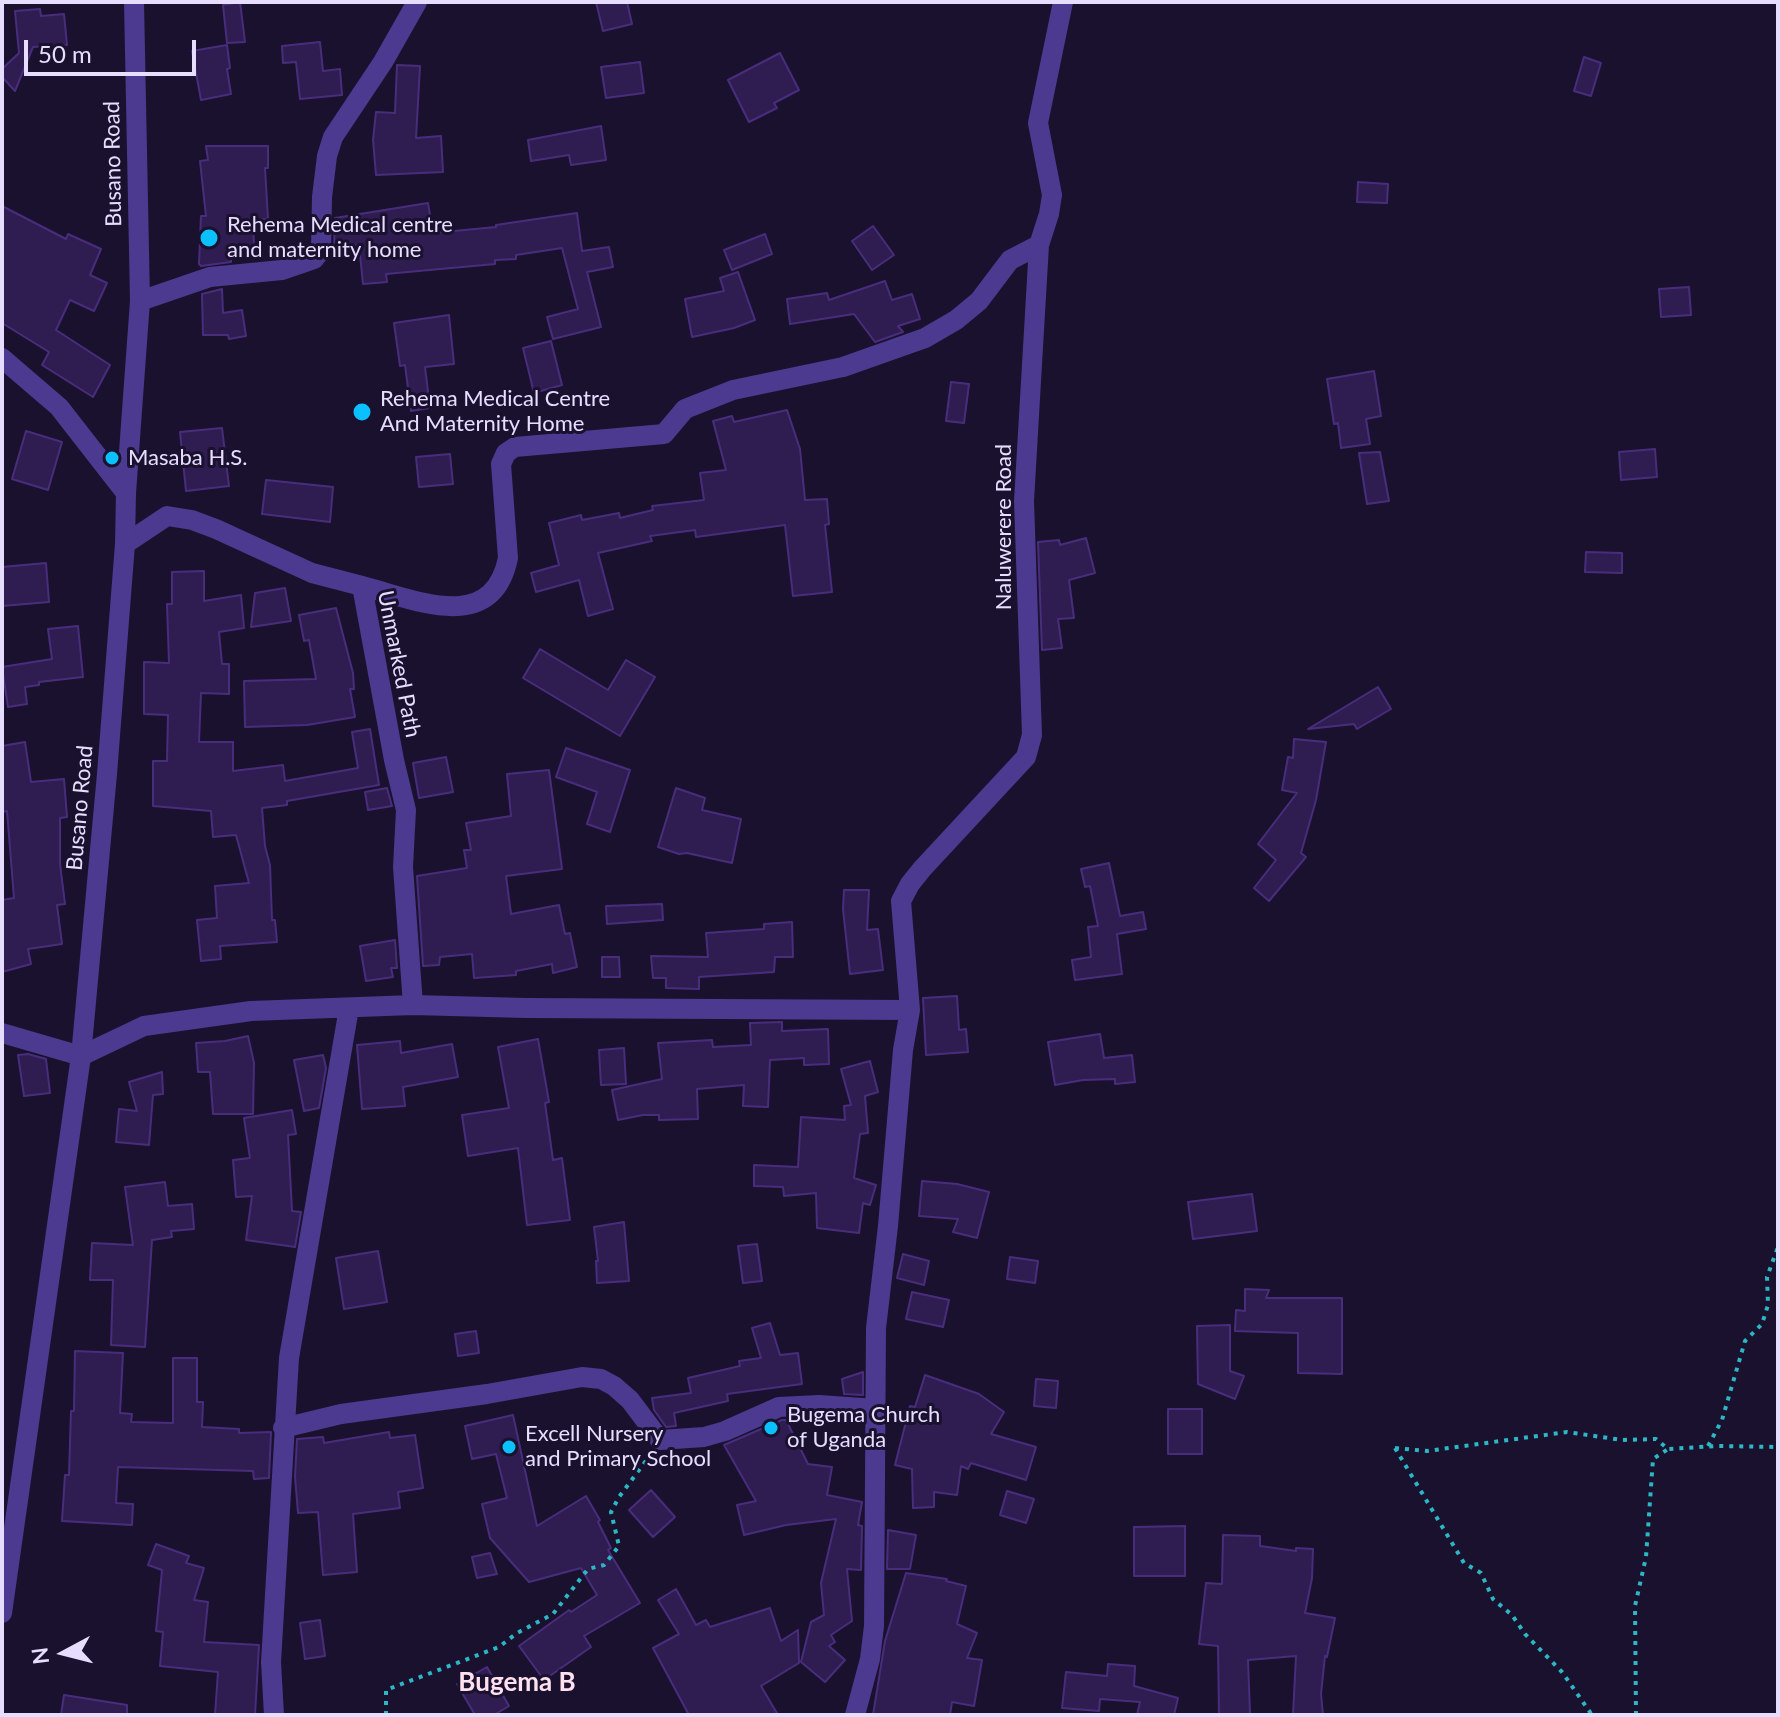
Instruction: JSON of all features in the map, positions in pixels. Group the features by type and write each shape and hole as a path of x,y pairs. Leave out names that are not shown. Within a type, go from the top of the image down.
{"street":[{"name":"Busano Road","path":"2,1613 81,1056 125,544 140,301 134,2"},
{"path":"140,301 210,277 282,270 314,259 321,250 322,197 327,156 333,137 383,62 417,2"},
{"name":"Naluwerere Road","path":"855,1715 870,1659 874,1626 876,1328 903,1050 910,1010 901,901 922,869 1026,757 1032,735 1024,501 1039,245 1052,195 1038,123 1063,2"},
{"path":"362,586 445,606 470,607 493,592 505,573 508,558 501,464 506,453 515,447 664,434 685,409 733,390 843,367 925,338 956,320 979,301 1010,260 1039,245"},
{"path":"2,358 59,407 126,493"},
{"name":"Unmarked Path","path":"125,544 167,516 192,520 312,573 362,586 406,810 403,867 413,1005"},
{"path":"2,1033 81,1056 144,1026 251,1011 413,1005 910,1010"},
{"path":"274,1715 271,1662 289,1358 349,1008"},
{"path":"283,1428 341,1414 582,1377 601,1379 614,1386 630,1400 660,1440 704,1437 779,1407 819,1405 876,1409"}],"path":[{"path":"1708,1446 1722,1420 1745,1341 1762,1324 1768,1305 1767,1277 1778,1247"},
{"path":"1592,1715 1562,1672 1525,1634 1512,1615 1493,1599 1481,1573 1464,1563 1395,1448 1427,1451 1567,1432 1622,1440 1656,1439 1668,1449"},
{"path":"386,1715 386,1690 499,1647 517,1633 553,1614 588,1569 604,1565 619,1546 611,1512 660,1440"},
{"path":"1636,1715 1635,1606 1646,1557 1653,1459 1668,1449 1778,1447"}],"building":[{"path":"240,2 245,42 227,43 223,5"},
{"path":"596,2 627,2 632,24 603,31"},
{"path":"40,9 41,16 64,14 67,45 33,47 15,91 2,77 2,69 19,53 15,11"},
{"path":"320,42 323,71 340,69 342,95 300,99 296,62 283,63 282,46"},
{"path":"227,45 231,94 201,100 192,51"},
{"path":"780,53 799,90 774,103 777,108 749,122 728,80"},
{"path":"1584,57 1601,63 1591,96 1574,91"},
{"path":"640,62 644,93 606,98 601,67"},
{"path":"397,65 420,66 416,138 441,136 443,172 376,175 373,140 376,112 395,113"},
{"path":"601,126 606,160 571,165 569,155 531,161 528,140"},
{"path":"206,146 268,146 268,168 265,168 268,219 253,220 254,247 232,247 231,262 201,266 201,216 206,216 200,161 208,160"},
{"path":"1358,182 1388,184 1387,203 1357,202"},
{"path":"428,203 433,233 496,227 577,213 582,251 609,247 613,267 587,272 601,327 553,339 547,317 578,309 562,248 516,255 516,259 495,260 495,264 386,274 387,282 363,284 359,245 334,248 335,218"},
{"path":"2,206 66,239 68,234 101,249 90,275 107,283 94,311 70,300 56,330 110,365 93,397 42,365 49,352 2,323"},
{"path":"873,226 894,255 872,270 852,241"},
{"path":"765,234 772,254 732,270 724,250"},
{"path":"738,272 755,320 692,337 685,299 724,291 720,278"},
{"path":"885,281 892,300 912,294 920,319 898,326 903,332 875,342 854,314 790,324 787,299 827,293 829,300"},
{"path":"1689,287 1691,315 1661,317 1659,289"},
{"path":"222,289 223,313 242,310 246,336 229,339 228,335 203,335 202,294"},
{"path":"449,315 454,364 425,367 430,408 411,411 405,365 400,366 394,323"},
{"path":"551,341 562,385 534,393 523,348"},
{"path":"1374,371 1381,416 1366,419 1370,444 1341,448 1327,379"},
{"path":"951,382 969,384 964,423 946,421"},
{"path":"787,410 800,449 805,500 827,499 829,524 825,525 832,592 793,596 785,525 696,537 695,530 650,536 652,541 598,553 613,609 588,616 579,580 536,592 531,573 559,565 549,523 581,515 582,520 619,513 620,518 653,510 652,506 704,500 700,473 726,470 713,421 732,416 734,422"},
{"path":"222,428 229,486 186,491 180,432"},
{"path":"26,431 62,442 48,490 12,479"},
{"path":"1655,449 1657,477 1621,480 1619,452"},
{"path":"1380,452 1389,501 1367,504 1359,453"},
{"path":"450,454 453,484 419,487 416,457"},
{"path":"266,480 333,487 330,522 262,514"},
{"path":"1086,538 1095,573 1069,580 1074,618 1058,619 1062,648 1042,650 1038,542 1059,540 1060,545"},
{"path":"1586,552 1622,553 1622,573 1585,572"},
{"path":"46,563 49,602 2,606 2,567"},
{"path":"204,571 204,601 241,595 244,628 219,632 222,664 229,664 229,694 201,693 199,742 233,742 233,771 283,765 285,781 358,768 352,732 370,729 379,785 262,808 270,865 272,920 275,920 277,942 220,946 221,959 201,961 197,920 217,918 215,886 249,883 236,835 213,837 211,811 153,806 153,761 167,761 168,715 144,714 144,662 169,663 167,604 172,604 172,572"},
{"path":"285,588 291,621 251,627 255,593"},
{"path":"336,608 353,673 354,689 350,689 355,717 307,725 245,727 244,681 316,679 309,640 304,641 299,615"},
{"path":"78,626 83,677 39,682 39,685 25,687 27,704 8,707 2,667 52,659 48,629"},
{"path":"540,649 608,690 626,660 655,677 620,736 523,678"},
{"path":"1378,687 1391,709 1357,729 1354,724 1308,729"},
{"path":"1294,739 1326,742 1316,800 1301,853 1306,857 1269,901 1254,888 1276,860 1258,844 1297,793 1282,790 1288,757 1293,758"},
{"path":"25,742 31,782 64,779 67,817 60,818 60,864 65,904 57,905 62,944 28,949 31,964 2,972 2,900 14,898 7,811 2,812 2,746"},
{"path":"566,748 630,770 610,832 587,824 597,792 556,777"},
{"path":"446,757 453,792 419,798 413,763"},
{"path":"549,770 562,869 506,876 511,914 559,905 565,934 570,933 577,967 553,973 552,964 516,971 516,975 474,978 472,954 440,957 439,965 423,966 417,876 467,868 464,850 471,850 466,823 511,816 507,774"},
{"path":"387,788 392,806 368,810 365,792"},
{"path":"676,788 705,798 702,810 741,819 732,863 679,854 658,847"},
{"path":"1109,863 1120,916 1143,912 1146,929 1117,934 1122,974 1075,980 1072,960 1091,957 1088,927 1098,926 1090,886 1085,887 1081,869"},
{"path":"844,890 869,890 867,930 878,929 883,970 850,974"},
{"path":"662,904 663,920 607,924 606,906"},
{"path":"792,922 793,957 775,957 774,972 699,977 699,989 666,988 666,978 653,978 651,956 708,957 706,933 764,929 764,924"},
{"path":"395,940 397,968 391,968 393,977 366,981 360,946"},
{"path":"602,957 619,957 620,977 602,977"},
{"path":"957,996 959,1030 966,1029 968,1052 926,1055 923,998"},
{"path":"782,1022 782,1031 828,1029 829,1064 804,1065 804,1058 770,1060 768,1107 743,1106 744,1085 697,1089 698,1119 659,1120 659,1115 643,1115 618,1120 612,1090 662,1079 658,1043 712,1040 713,1047 751,1045 750,1023"},
{"path":"1100,1034 1104,1058 1132,1055 1135,1082 1115,1084 1115,1079 1083,1080 1055,1085 1048,1042"},
{"path":"248,1036 254,1063 253,1114 213,1114 210,1072 198,1072 196,1043"},
{"path":"538,1039 549,1102 545,1103 553,1160 562,1158 570,1220 527,1225 518,1148 468,1156 462,1115 509,1108 498,1047"},
{"path":"400,1041 401,1053 452,1044 458,1077 403,1087 405,1106 362,1109 357,1045"},
{"path":"624,1048 626,1084 601,1085 599,1050"},
{"path":"28,1054 46,1059 50,1093 24,1096 18,1055"},
{"path":"323,1055 326,1068 319,1108 304,1111 294,1060"},
{"path":"870,1061 878,1092 865,1096 868,1133 860,1134 854,1178 876,1185 870,1205 863,1203 859,1233 817,1228 816,1193 784,1196 783,1187 754,1186 754,1165 798,1167 801,1117 845,1120 844,1106 851,1105 841,1069"},
{"path":"162,1072 163,1094 153,1095 149,1145 116,1142 119,1109 137,1111 129,1082"},
{"path":"292,1110 296,1134 288,1135 292,1211 301,1212 295,1247 246,1240 252,1196 236,1197 233,1160 250,1158 244,1118"},
{"path":"922,1181 957,1184 989,1192 977,1238 953,1232 958,1219 919,1216"},
{"path":"165,1182 168,1206 192,1204 194,1229 171,1231 172,1237 152,1240 145,1347 111,1345 113,1280 90,1280 92,1243 133,1245 125,1187"},
{"path":"1252,1194 1257,1231 1193,1239 1188,1202"},
{"path":"624,1222 629,1281 597,1283 594,1227"},
{"path":"757,1244 762,1281 743,1283 738,1246"},
{"path":"378,1251 387,1302 344,1309 336,1258"},
{"path":"903,1254 929,1261 924,1285 897,1278"},
{"path":"1010,1257 1038,1261 1035,1283 1007,1279"},
{"path":"1245,1289 1269,1290 1266,1298 1342,1298 1342,1374 1298,1373 1298,1333 1235,1331 1236,1310 1245,1311"},
{"path":"912,1292 949,1300 943,1327 906,1319"},
{"path":"770,1323 780,1355 798,1353 802,1384 727,1394 728,1401 674,1413 676,1426 666,1427 654,1410 652,1398 691,1393 688,1378 740,1366 739,1361 761,1358 752,1328"},
{"path":"1230,1325 1230,1371 1244,1376 1235,1399 1198,1384 1197,1326"},
{"path":"476,1331 479,1353 458,1356 455,1334"},
{"path":"75,1351 123,1353 120,1413 132,1414 131,1422 173,1423 173,1358 197,1358 197,1402 203,1402 202,1427 239,1429 239,1433 271,1432 269,1478 254,1479 253,1471 118,1467 116,1503 133,1504 132,1525 62,1521 65,1475 69,1475 71,1411 74,1411"},
{"path":"863,1372 863,1395 844,1394 842,1379"},
{"path":"925,1375 979,1394 1004,1412 991,1434 1036,1447 1026,1480 971,1463 968,1469 961,1466 957,1495 934,1492 934,1507 913,1508 912,1469 895,1465 910,1406 915,1407"},
{"path":"1036,1379 1058,1381 1056,1408 1034,1406"},
{"path":"1168,1409 1202,1409 1202,1454 1168,1454"},
{"path":"513,1415 537,1526 586,1496 600,1520 598,1522 611,1548 608,1550 640,1603 584,1636 591,1647 544,1680 519,1646 569,1610 571,1612 597,1595 581,1568 529,1582 490,1538 482,1504 507,1498 496,1454 472,1459 465,1426"},
{"path":"786,1420 808,1464 832,1467 827,1495 862,1502 858,1525 862,1526 861,1570 847,1569 852,1621 831,1635 835,1642 829,1646 845,1660 825,1682 801,1662 811,1622 824,1615 821,1583 836,1519 786,1525 744,1535 737,1505 756,1501 724,1445"},
{"path":"389,1432 390,1438 415,1435 423,1488 398,1492 400,1508 353,1514 357,1572 323,1575 318,1512 298,1513 295,1477 297,1439 323,1437 324,1443"},
{"path":"651,1490 675,1517 653,1537 629,1510"},
{"path":"1007,1491 1034,1499 1026,1523 1000,1515"},
{"path":"1185,1526 1185,1576 1134,1576 1134,1527"},
{"path":"888,1530 916,1535 910,1569 887,1569"},
{"path":"1223,1535 1260,1536 1260,1546 1296,1551 1296,1548 1313,1549 1312,1578 1305,1613 1335,1618 1325,1656 1321,1694 1323,1715 1293,1715 1296,1656 1248,1660 1250,1714 1219,1715 1218,1646 1199,1644 1206,1583 1222,1584"},
{"path":"156,1544 189,1556 186,1563 204,1568 194,1600 208,1602 204,1642 259,1645 255,1715 215,1715 218,1672 160,1666 163,1632 156,1631 162,1570 148,1565"},
{"path":"490,1553 497,1574 477,1578 472,1557"},
{"path":"906,1573 947,1579 966,1586 957,1624 977,1633 967,1658 982,1660 974,1706 952,1702 950,1715 873,1715 885,1641"},
{"path":"676,1589 696,1625 706,1620 710,1627 770,1608 781,1641 798,1630 799,1663 761,1686 778,1715 689,1715 653,1648 679,1634 658,1600"},
{"path":"320,1620 325,1656 305,1659 300,1623"},
{"path":"1108,1664 1135,1666 1134,1686 1178,1698 1174,1715 1137,1715 1140,1702 1100,1699 1099,1711 1062,1708 1066,1672 1107,1676"},
{"path":"487,1667 509,1706 494,1715 475,1715 457,1684"},
{"path":"64,1695 127,1705 127,1715 61,1715"}],"place":[{"name":"Rehema Medical centre and maternity home","path":"209,238"},
{"name":"Rehema Medical Centre And Maternity Home","path":"362,412"},
{"name":"Masaba H.S.","path":"112,458"},
{"name":"Bugema Church of Uganda","path":"771,1428"},
{"name":"Excell Nursery and Primary School","path":"509,1447"}],"district":[{"name":"Bugema B","path":"517,1683"}]}
